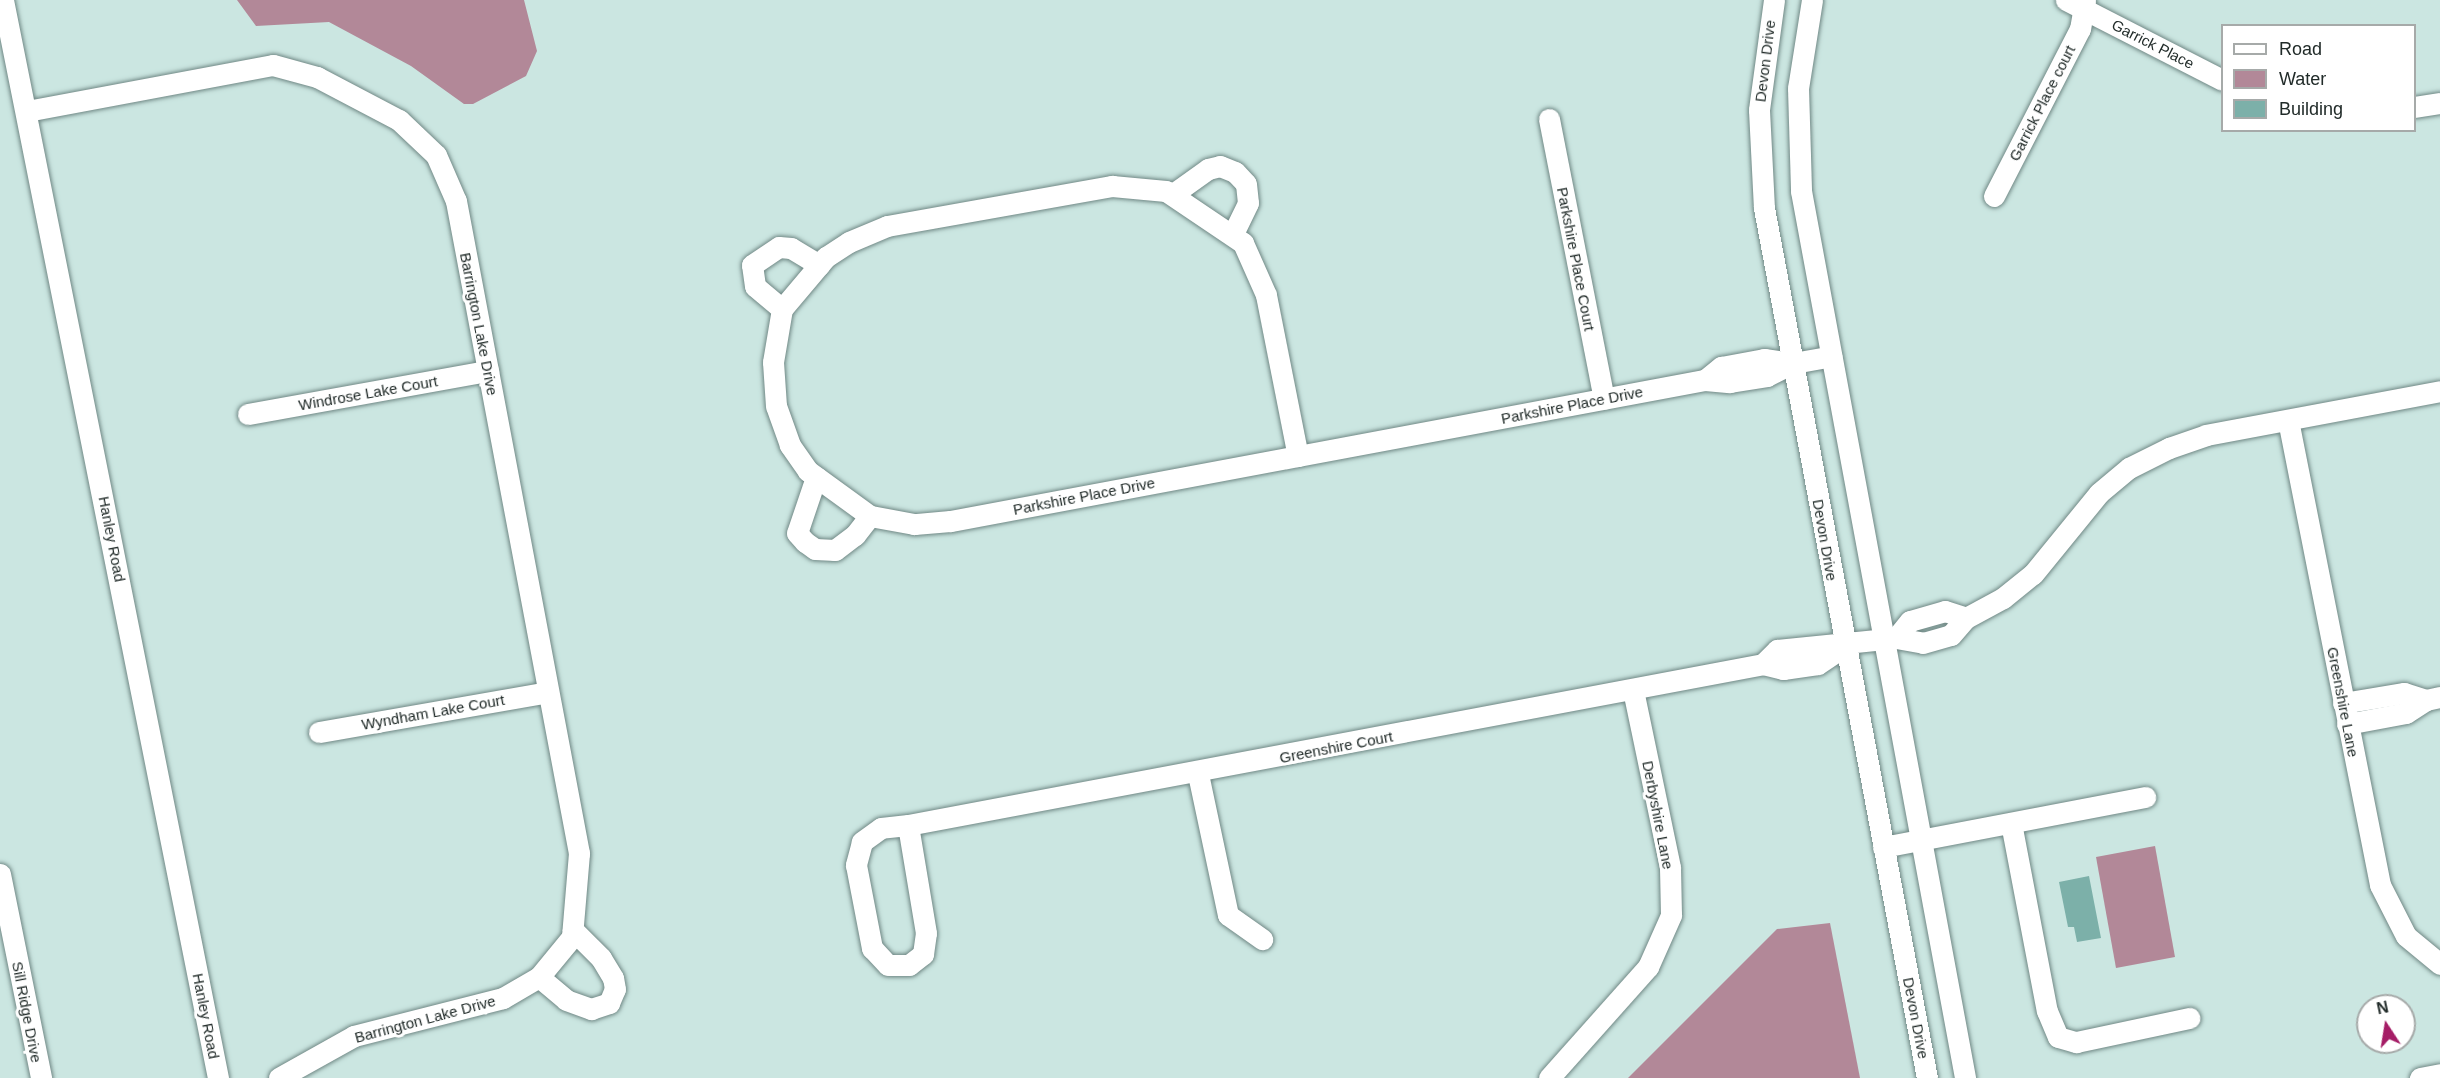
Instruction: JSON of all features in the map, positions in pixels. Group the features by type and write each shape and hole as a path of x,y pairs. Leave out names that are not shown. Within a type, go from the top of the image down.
{"street":[{"name":"Hanley Road","path":"3,0 27,111 218,1078"},
{"name":"Devon Drive","path":"1774,0 1760,90 1761,177 1845,646 1927,1078"},
{"path":"1812,0 1798,88 1798,154 1802,200 1831,356 1889,638 1920,841 1965,1078"},
{"name":"Garrick Place","path":"2078,3 2221,79"},
{"name":"Garrick Place court","path":"1994,196 2080,29 2078,3"},
{"name":"Barrington Lake Drive","path":"27,111 273,64 317,77 399,120 436,155 456,201 579,854 573,930 565,950 539,977 483,1005 354,1036 279,1078"},
{"path":"2416,107 2440,102"},
{"name":"Parkshire Place Court","path":"1549,119 1604,399"},
{"path":"1173,194 1208,169 1220,166 1235,172 1246,184 1248,202 1233,234"},
{"name":"Parkshire Place Drive","path":"1298,456 1266,295 1258,270 1233,234 1173,194 1112,186 887,226 849,242 819,265 783,309 773,362 776,406 790,445 816,477 870,516 914,524 950,521 1705,380 1721,367 1764,359 1793,363 1831,356"},
{"path":"783,309 755,286 752,265 779,247 791,248 819,265"},
{"name":"Windrose Lake Court","path":"248,414 488,371"},
{"path":"1889,638 1910,621 1945,611 1966,618 2003,598 2033,574 2072,521 2129,468 2206,435 2440,391"},
{"name":"Greenshire Lane","path":"2288,420 2345,714 2383,893 2406,936 2440,964"},
{"path":"816,477 797,533 805,542 815,549 835,550 855,535 870,516"},
{"name":"Greenshire Court","path":"908,825 926,933 923,954 909,964 888,965 872,948 856,865 857,853 862,842 881,828 1198,774 1633,690 1763,664 1777,650 1819,643 1845,646 1889,638"},
{"name":"Derbyshire Lane","path":"1549,1078 1648,967 1671,915 1670,867 1633,690"},
{"name":"Wyndham Lake Court","path":"319,732 548,692"},
{"path":"2345,714 2406,713 2433,698"},
{"path":"1198,774 1228,915 1262,939"},
{"path":"1883,847 2145,797"},
{"path":"2011,823 2047,1011 2058,1036 2076,1042 2189,1018"},
{"name":"Sill Ridge Drive","path":"0,874 41,1078"},
{"path":"539,977 566,1000 591,1009 609,1003 615,989 613,978 601,958 573,930"},
{"path":"2420,1078 2440,1074"}],"water":[{"path":"237,0 524,0 537,51 526,76 473,104 464,104 411,66 329,22 256,26"},
{"path":"2155,846 2175,957 2116,968 2096,857"},
{"path":"1830,923 1860,1078 1628,1078 1777,929"}],"building":[{"path":"2089,876 2101,938 2077,942 2074,927 2068,927 2059,882"}]}
